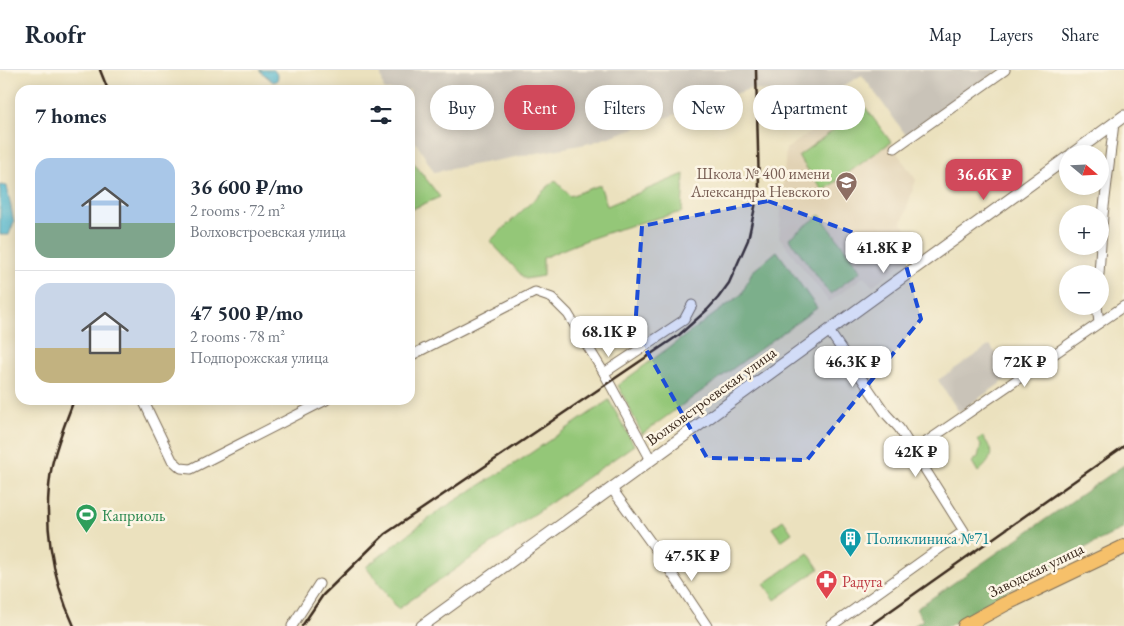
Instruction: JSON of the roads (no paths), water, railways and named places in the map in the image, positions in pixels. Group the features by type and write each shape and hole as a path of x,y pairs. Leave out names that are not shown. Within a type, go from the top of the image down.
{"main road":[{"name":"Заводская улица","path":"965,626 1005,604 1124,547"}],"street":[{"path":"895,148 1005,70"},
{"path":"1084,145 1121,118"},
{"path":"1100,265 1104,215 1121,118"},
{"name":"Волховстроевская улица","path":"422,626 1059,164"},
{"path":"415,353 534,292 552,298 568,314 604,373 651,460"},
{"path":"604,373 684,320 692,305"},
{"path":"913,451 1124,306"},
{"path":"1098,315 1099,323"},
{"path":"829,331 886,414 899,428 964,531 831,626"},
{"path":"145,405 172,460 181,468 191,469 316,405"},
{"path":"612,489 657,551 707,626"},
{"path":"292,626 319,584"}],"water":[{"path":"259,70 274,70 278,76 277,81 273,82"},
{"path":"0,185 7,186 14,222 9,235 0,235"}],"railway":[{"path":"100,70 106,85"},
{"path":"302,626 323,595 385,534 679,335 718,298 729,283 748,240 759,188 756,70"},
{"path":"72,405 52,465 48,506 54,568 59,588 74,626"},
{"path":"869,626 1124,446"}],"place":[{"name":"Школа № 400 имени Александра Невского","path":"846,201"},
{"name":"Каприоль","path":"86,534"},
{"name":"Поликлиника №71","path":"850,557"},
{"name":"Радуга","path":"826,600"}]}
